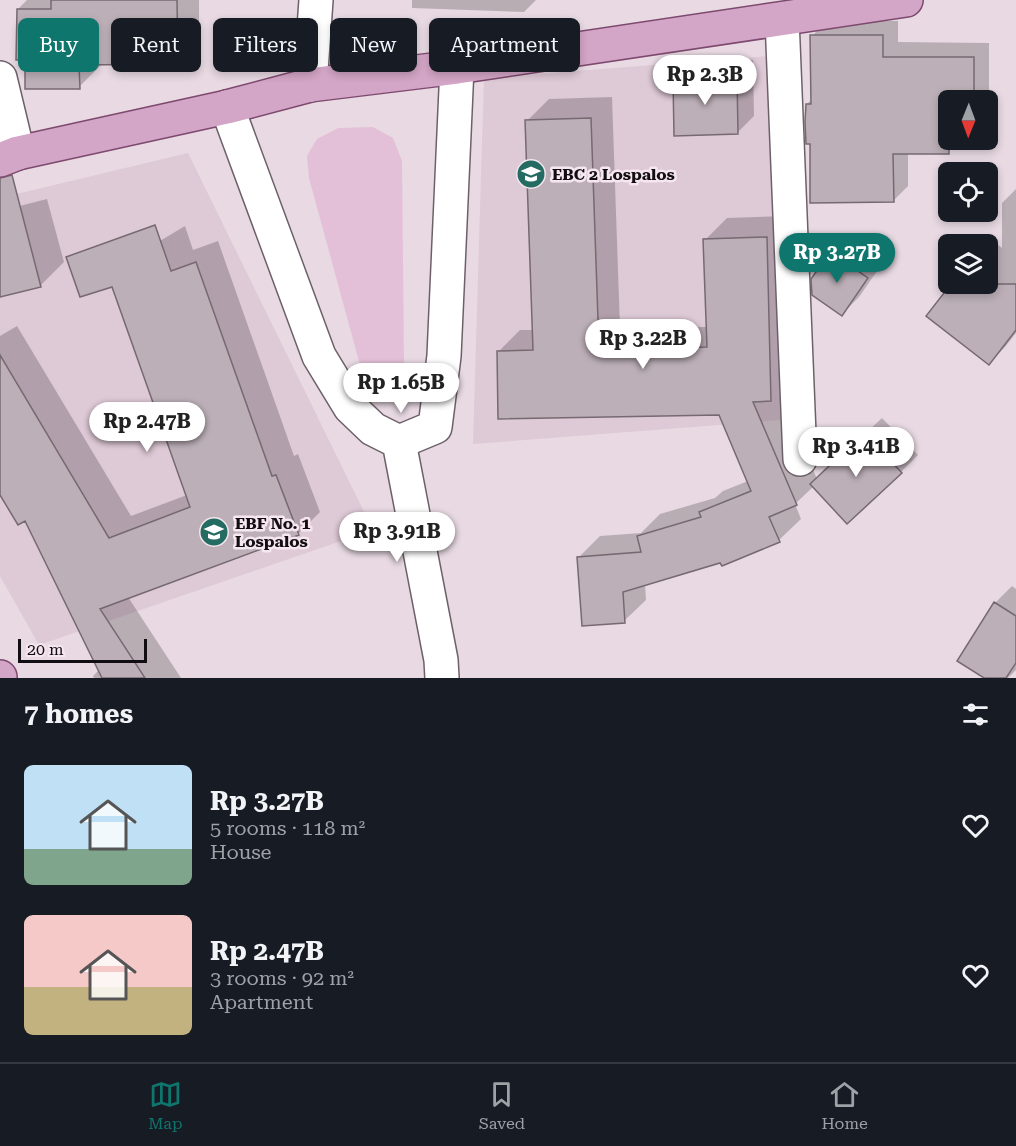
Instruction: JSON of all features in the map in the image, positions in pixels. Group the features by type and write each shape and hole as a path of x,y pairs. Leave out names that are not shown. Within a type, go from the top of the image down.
{"main road":[{"path":"580,49 906,0"},
{"path":"9,157 227,107 310,85 429,70"}],"street":[{"path":"310,85 315,0"},
{"path":"782,19 800,459"},
{"path":"227,107 319,356 350,407 373,429 399,442 435,427 444,356 457,72"},
{"path":"0,78 9,157"},
{"path":"399,442 441,660 442,678"}],"shaded area":[{"path":"770,56 782,420 473,444 484,78"},
{"path":"373,127 393,138 402,161 404,364 394,381 386,384 367,378 360,365 309,178 307,156 317,139 338,128"},
{"path":"188,153 373,530 39,645 0,576 0,198"}],"building":[{"path":"51,0 177,0 177,18 111,18 111,65 99,65 99,18 18,18 18,60 16,60 17,9 51,9"},
{"path":"810,35 883,35 883,57 974,57 974,90 938,90 938,150 949,150 949,154 893,154 894,202 810,203 810,144 806,144 805,122 806,104 811,104"},
{"path":"25,72 79,72 80,89 25,89"},
{"path":"737,77 738,134 674,136 673,78"},
{"path":"591,118 599,349 707,347 703,239 767,237 771,401 753,402 797,505 769,517 780,542 722,566 720,563 623,592 625,623 582,626 577,557 641,552 637,536 701,517 699,512 751,491 719,415 498,419 497,351 533,350 525,120"},
{"path":"12,175 41,287 0,297 0,178"},
{"path":"155,225 171,271 196,262 272,476 276,475 299,535 100,609 145,678 102,678 25,521 18,525 0,495 0,355 109,538 190,507 112,287 80,297 66,257"},
{"path":"830,252 868,278 842,316 812,295 811,279"},
{"path":"998,284 1016,284 1016,330 989,365 926,316 943,294 998,294"},
{"path":"864,433 902,473 847,524 810,484"},
{"path":"994,602 1016,616 1016,663 1006,678 984,678 957,661"}],"place":[{"name":"EBC 2 Lospalos","path":"531,174"},
{"name":"EBF No. 1 Lospalos","path":"214,532"}]}
